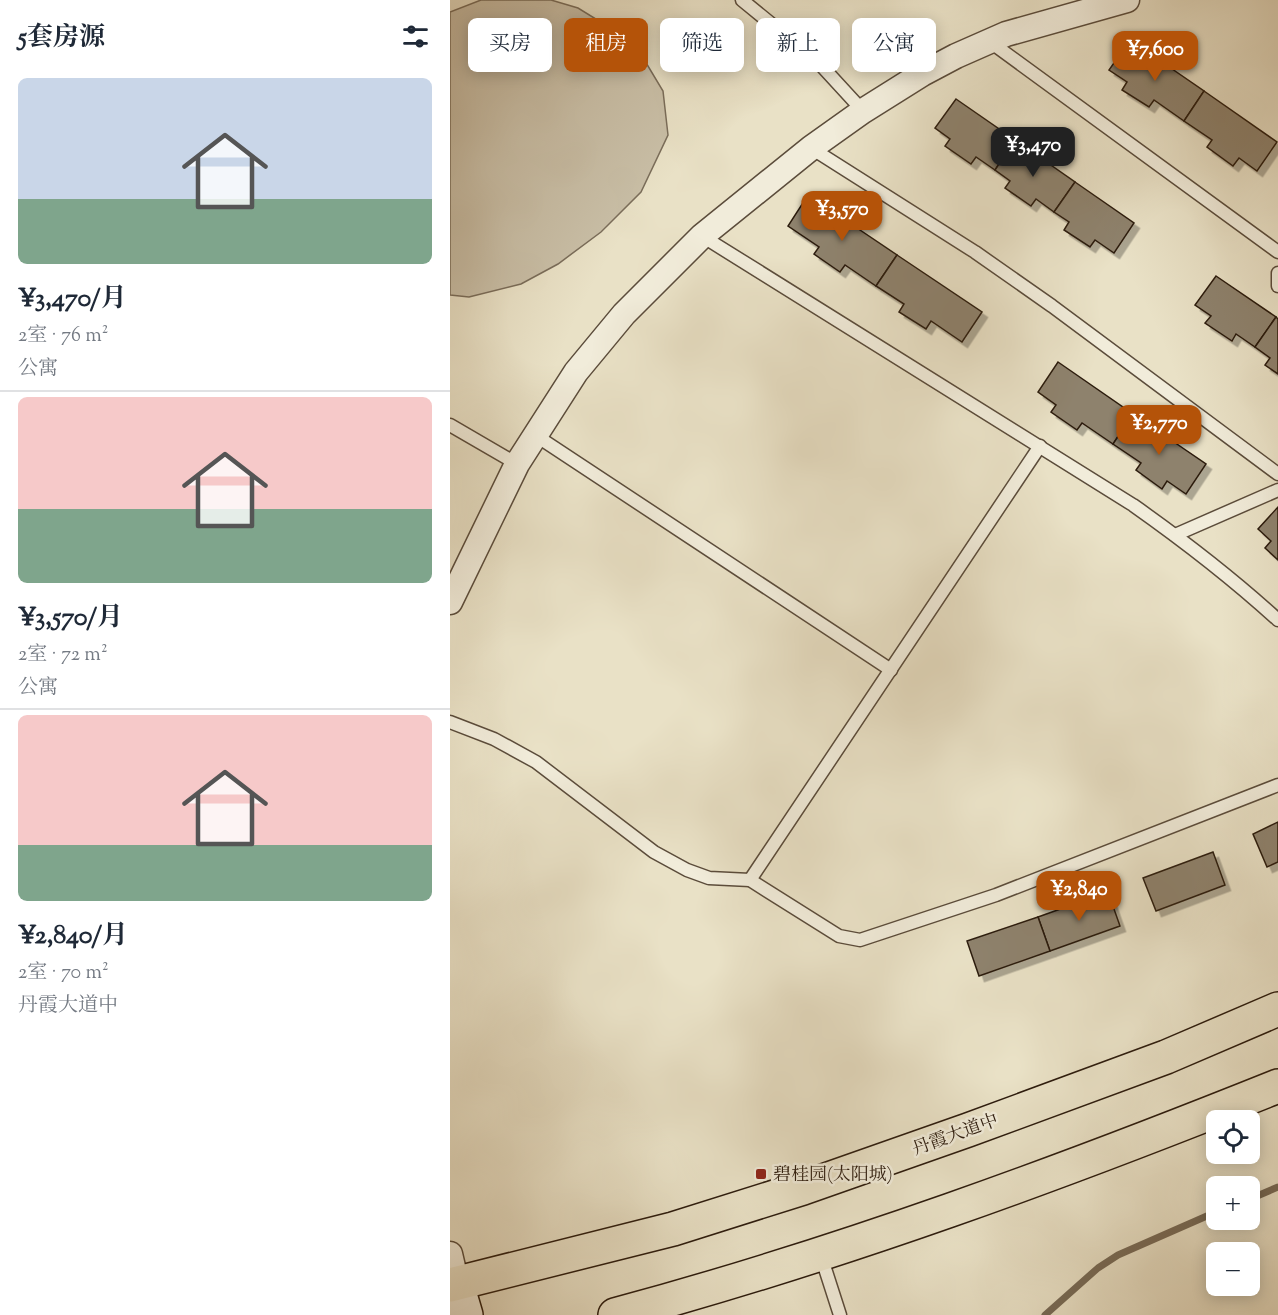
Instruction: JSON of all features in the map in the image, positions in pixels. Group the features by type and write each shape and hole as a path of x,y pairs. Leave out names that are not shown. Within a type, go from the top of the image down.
{"main road":[{"name":"丹霞大道中","path":"452,1274 673,1229 803,1188 1166,1057 1278,1009"},
{"path":"615,1315 820,1255 1000,1192 1278,1086"},
{"path":"452,1274 466,1315"}],"street":[{"path":"450,600 517,464 576,372 624,314 702,236 811,148 863,111 922,74 1006,34 1127,0"}],"lane":[{"path":"742,0 818,62 863,111"},
{"path":"989,41 1278,252"},
{"path":"811,148 975,252 1052,306 1278,474"},
{"path":"702,236 1040,446 1175,535 1250,594 1278,620"},
{"path":"1278,273 1278,286"},
{"path":"450,425 517,464"},
{"path":"535,435 891,670"},
{"path":"750,880 1040,446"},
{"path":"1175,535 1278,490"},
{"path":"450,722 494,739 536,762 654,852 687,870 709,878 750,880 839,936 860,940 996,895 1278,785"},
{"path":"820,1255 840,1315"}],"shaded area":[{"path":"481,0 551,0 578,8 594,18 564,18 564,72 648,72 648,66 663,91 668,135 641,192 601,232 558,264 521,284 469,297 450,295 450,12"}],"building":[{"path":"1130,40 1204,91 1184,121 1154,100 1149,107 1122,90 1127,82 1109,70"},
{"path":"1204,91 1277,142 1257,171 1239,158 1233,166 1207,147 1212,140 1184,121"},
{"path":"956,99 1015,140 995,170 976,157 971,164 945,146 950,139 935,128"},
{"path":"1015,140 1075,182 1054,212 1036,199 1031,206 1005,188 1010,181 995,170"},
{"path":"1075,182 1134,223 1114,253 1095,240 1090,247 1064,230 1069,222 1054,212"},
{"path":"808,195 897,255 876,286 845,265 840,272 814,254 819,247 788,226"},
{"path":"897,255 982,312 962,342 931,321 926,329 899,312 904,304 876,286"},
{"path":"1216,276 1276,317 1255,347 1236,334 1232,341 1205,323 1211,316 1195,305"},
{"path":"1276,317 1278,319 1278,374 1265,365 1270,358 1255,347"},
{"path":"1058,362 1133,414 1113,444 1082,423 1077,430 1051,412 1056,405 1038,392"},
{"path":"1133,414 1206,464 1186,494 1167,481 1162,489 1136,470 1141,463 1113,444"},
{"path":"1278,507 1278,560 1265,548 1271,541 1258,529"},
{"path":"1278,822 1278,862 1267,867 1253,834"},
{"path":"1213,852 1225,885 1156,911 1143,878"},
{"path":"1108,892 1120,926 1050,951 1038,917"},
{"path":"1038,917 1050,951 979,976 967,941"}],"waterway":[{"path":"1260,1195 1278,1187"},
{"path":"1045,1315 1098,1268 1118,1255 1206,1216"}],"place":[{"name":"碧桂园(太阳城)","path":"761,1174"}]}
